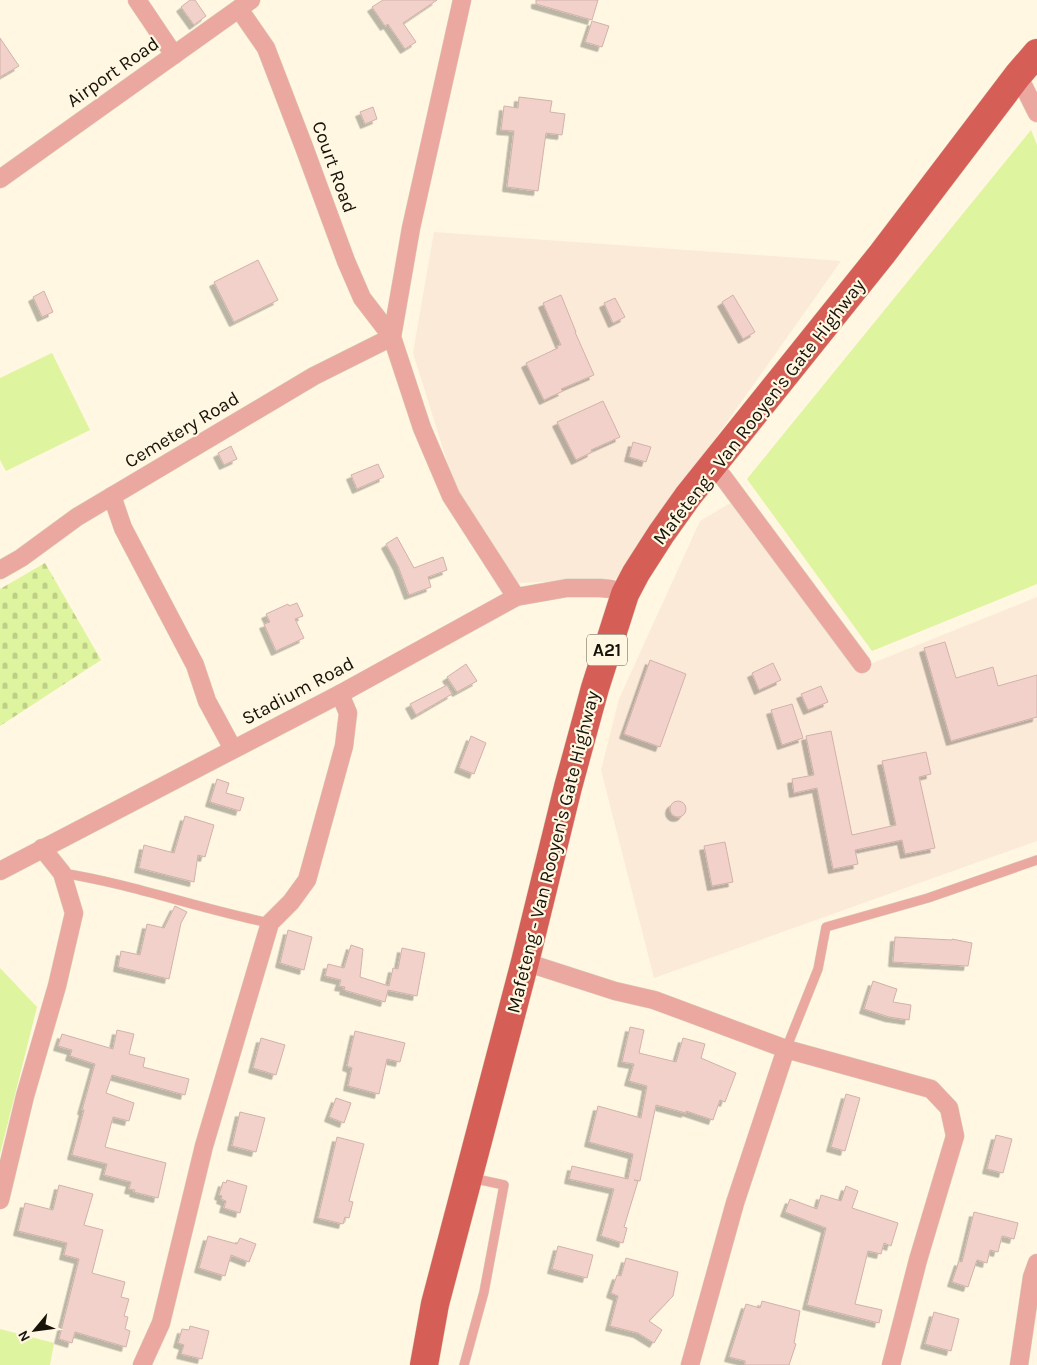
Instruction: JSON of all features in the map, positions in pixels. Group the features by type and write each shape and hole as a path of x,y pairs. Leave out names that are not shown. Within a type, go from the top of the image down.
{"main road":[{"name":"Mafeteng - Van Rooyen's Gate Highway","path":"424,1365 435,1304 526,962 571,778 595,688 625,594 661,534 711,467 882,254 1018,75 1037,53"}],"street":[{"path":"137,0 174,55"},
{"path":"462,0 411,228 392,337 422,428 451,496 516,597"},
{"name":"Airport Road","path":"0,178 245,5"},
{"name":"Court Road","path":"245,5 266,48 346,261 362,298 392,337"},
{"path":"1018,75 1037,113"},
{"name":"Cemetery Road","path":"0,570 21,558 77,517 112,496 314,376 392,337"},
{"path":"711,467 723,477 862,664"},
{"path":"112,496 123,528 195,665 207,701 233,749"},
{"name":"Stadium Road","path":"0,871 340,694 516,597 567,588 611,589 625,594"},
{"path":"142,1365 161,1323 204,1146 270,923 291,902 307,880 344,746 348,713 340,694"},
{"path":"0,1200 25,1096 57,986 74,914 62,873 42,848"},
{"path":"526,962 615,992 654,1000 786,1049 931,1089 949,1108 955,1136 918,1260 891,1365"},
{"path":"690,1365 734,1203 786,1049"},
{"path":"1019,1365 1032,1277 1037,1263"}],"lane":[{"path":"786,1049 818,968 826,927 928,898 1037,860"},
{"path":"62,873 200,905 238,917 270,923"},
{"path":"464,1365 484,1292 504,1185 468,1177"}],"shaded area":[{"path":"434,232 841,261 616,579 516,583 455,487 413,353"},
{"path":"732,502 858,669 1037,597 1037,841 654,978 601,770 619,699 700,521"}],"green space":[{"path":"1031,130 1037,145 1037,584 872,651 747,479"},
{"path":"52,353 90,430 6,471 0,460 0,378"},
{"path":"45,563 101,660 0,726 0,589"},
{"path":"0,968 37,1007 0,1154"},
{"path":"0,1329 54,1343 50,1365 0,1365"}],"building":[{"path":"190,0 195,0 206,16 194,25 181,7"},
{"path":"383,0 437,0 403,23 416,42 405,49 388,24 385,26 372,7"},
{"path":"536,0 598,0 592,20 536,4"},
{"path":"592,21 609,26 602,47 585,42"},
{"path":"0,38 19,66 0,77"},
{"path":"519,97 552,101 550,112 565,114 562,135 546,133 538,191 507,187 514,131 501,130 504,106 518,108"},
{"path":"373,107 377,119 365,124 360,112"},
{"path":"258,260 278,300 234,322 214,282"},
{"path":"44,291 53,312 42,317 33,297"},
{"path":"561,295 594,375 561,389 563,391 544,400 526,363 561,345 543,303"},
{"path":"733,295 755,332 743,339 722,302"},
{"path":"615,298 625,317 613,323 604,303"},
{"path":"603,401 620,437 591,450 592,452 576,460 557,422"},
{"path":"633,442 651,447 646,462 629,457"},
{"path":"231,446 237,459 224,465 218,453"},
{"path":"378,464 384,477 357,489 351,475"},
{"path":"397,537 414,568 443,557 447,570 428,577 431,587 409,595 398,566 386,544"},
{"path":"297,603 303,616 295,619 304,638 276,651 264,624 270,622 266,614 288,604 289,606"},
{"path":"945,642 956,678 993,667 998,686 1037,675 1037,717 951,741 924,648"},
{"path":"650,660 686,674 660,747 624,734"},
{"path":"773,663 781,680 759,690 752,673"},
{"path":"466,664 477,681 457,692 447,677"},
{"path":"447,685 452,694 416,715 410,704"},
{"path":"821,686 828,702 808,710 801,694"},
{"path":"792,704 803,738 782,745 771,710"},
{"path":"831,731 852,835 896,825 882,761 926,752 931,774 919,777 935,848 905,854 902,840 855,850 858,864 833,869 817,788 794,793 792,779 814,775 806,736"},
{"path":"471,736 486,743 474,774 459,768"},
{"path":"217,779 229,783 226,793 244,798 240,811 210,802"},
{"path":"678,801 686,809 678,817 670,809"},
{"path":"185,816 214,825 205,857 198,855 194,882 139,868 144,845 174,853"},
{"path":"725,842 733,882 712,886 704,846"},
{"path":"175,906 187,912 181,923 169,979 118,967 121,951 140,955 147,924 164,928"},
{"path":"288,930 312,937 304,970 280,963"},
{"path":"895,937 952,939 972,943 968,966 893,962"},
{"path":"351,945 363,949 360,977 389,986 393,968 398,969 402,948 425,953 417,996 388,990 385,1002 344,990 345,987 339,986 341,980 325,976 328,964 344,968"},
{"path":"873,981 897,989 893,1002 911,1005 909,1020 889,1017 864,1009"},
{"path":"630,1027 644,1030 639,1053 676,1062 683,1038 705,1044 701,1058 736,1073 725,1102 720,1100 713,1120 686,1111 686,1113 656,1105 640,1181 634,1180 638,1181 624,1227 627,1228 623,1243 601,1236 614,1189 569,1179 572,1166 628,1179 633,1154 589,1142 598,1106 641,1118 647,1086 629,1081 634,1064 622,1062"},
{"path":"117,1030 134,1034 129,1054 145,1058 143,1067 189,1079 185,1095 112,1075 106,1093 134,1103 129,1121 113,1117 105,1147 166,1163 158,1198 134,1192 135,1190 129,1189 131,1182 104,1175 107,1164 72,1155 95,1064 70,1056 72,1050 58,1046 62,1034 113,1049"},
{"path":"355,1031 405,1043 400,1062 387,1059 379,1094 348,1086 352,1068 347,1066"},
{"path":"261,1038 285,1045 276,1075 253,1068"},
{"path":"846,1094 860,1098 845,1151 831,1147"},
{"path":"336,1098 351,1103 344,1123 329,1117"},
{"path":"240,1112 265,1118 256,1152 232,1146"},
{"path":"996,1135 1012,1139 1003,1173 987,1169"},
{"path":"337,1137 364,1144 349,1201 353,1202 349,1218 345,1217 343,1224 318,1218"},
{"path":"227,1180 247,1186 240,1213 224,1208 226,1201 221,1199 222,1196 219,1195 223,1182 226,1183"},
{"path":"59,1185 93,1194 84,1225 103,1230 92,1273 125,1282 121,1297 129,1299 124,1316 128,1317 125,1329 130,1331 126,1347 75,1332 72,1343 59,1339 79,1259 64,1255 67,1243 18,1231 25,1203 53,1210"},
{"path":"846,1186 858,1191 852,1208 898,1223 891,1246 884,1243 881,1254 868,1251 855,1304 882,1310 879,1323 807,1305 826,1228 785,1212 790,1199 817,1209 821,1195 841,1201"},
{"path":"974,1212 1018,1223 1014,1239 1002,1236 998,1252 990,1250 987,1263 977,1260 968,1287 952,1282 959,1261 962,1262"},
{"path":"208,1236 237,1244 240,1238 256,1244 249,1262 231,1255 225,1276 199,1268"},
{"path":"558,1246 593,1255 587,1278 552,1269"},
{"path":"626,1258 678,1272 673,1296 649,1321 662,1330 654,1343 638,1333 610,1326 618,1296 611,1293 617,1275 621,1276"},
{"path":"762,1301 800,1311 794,1343 796,1344 789,1365 745,1365 745,1361 729,1357 746,1304 760,1308"},
{"path":"934,1312 959,1319 951,1351 925,1344"},
{"path":"190,1326 209,1331 202,1359 181,1354 184,1345 178,1343 182,1329 189,1330"}]}
